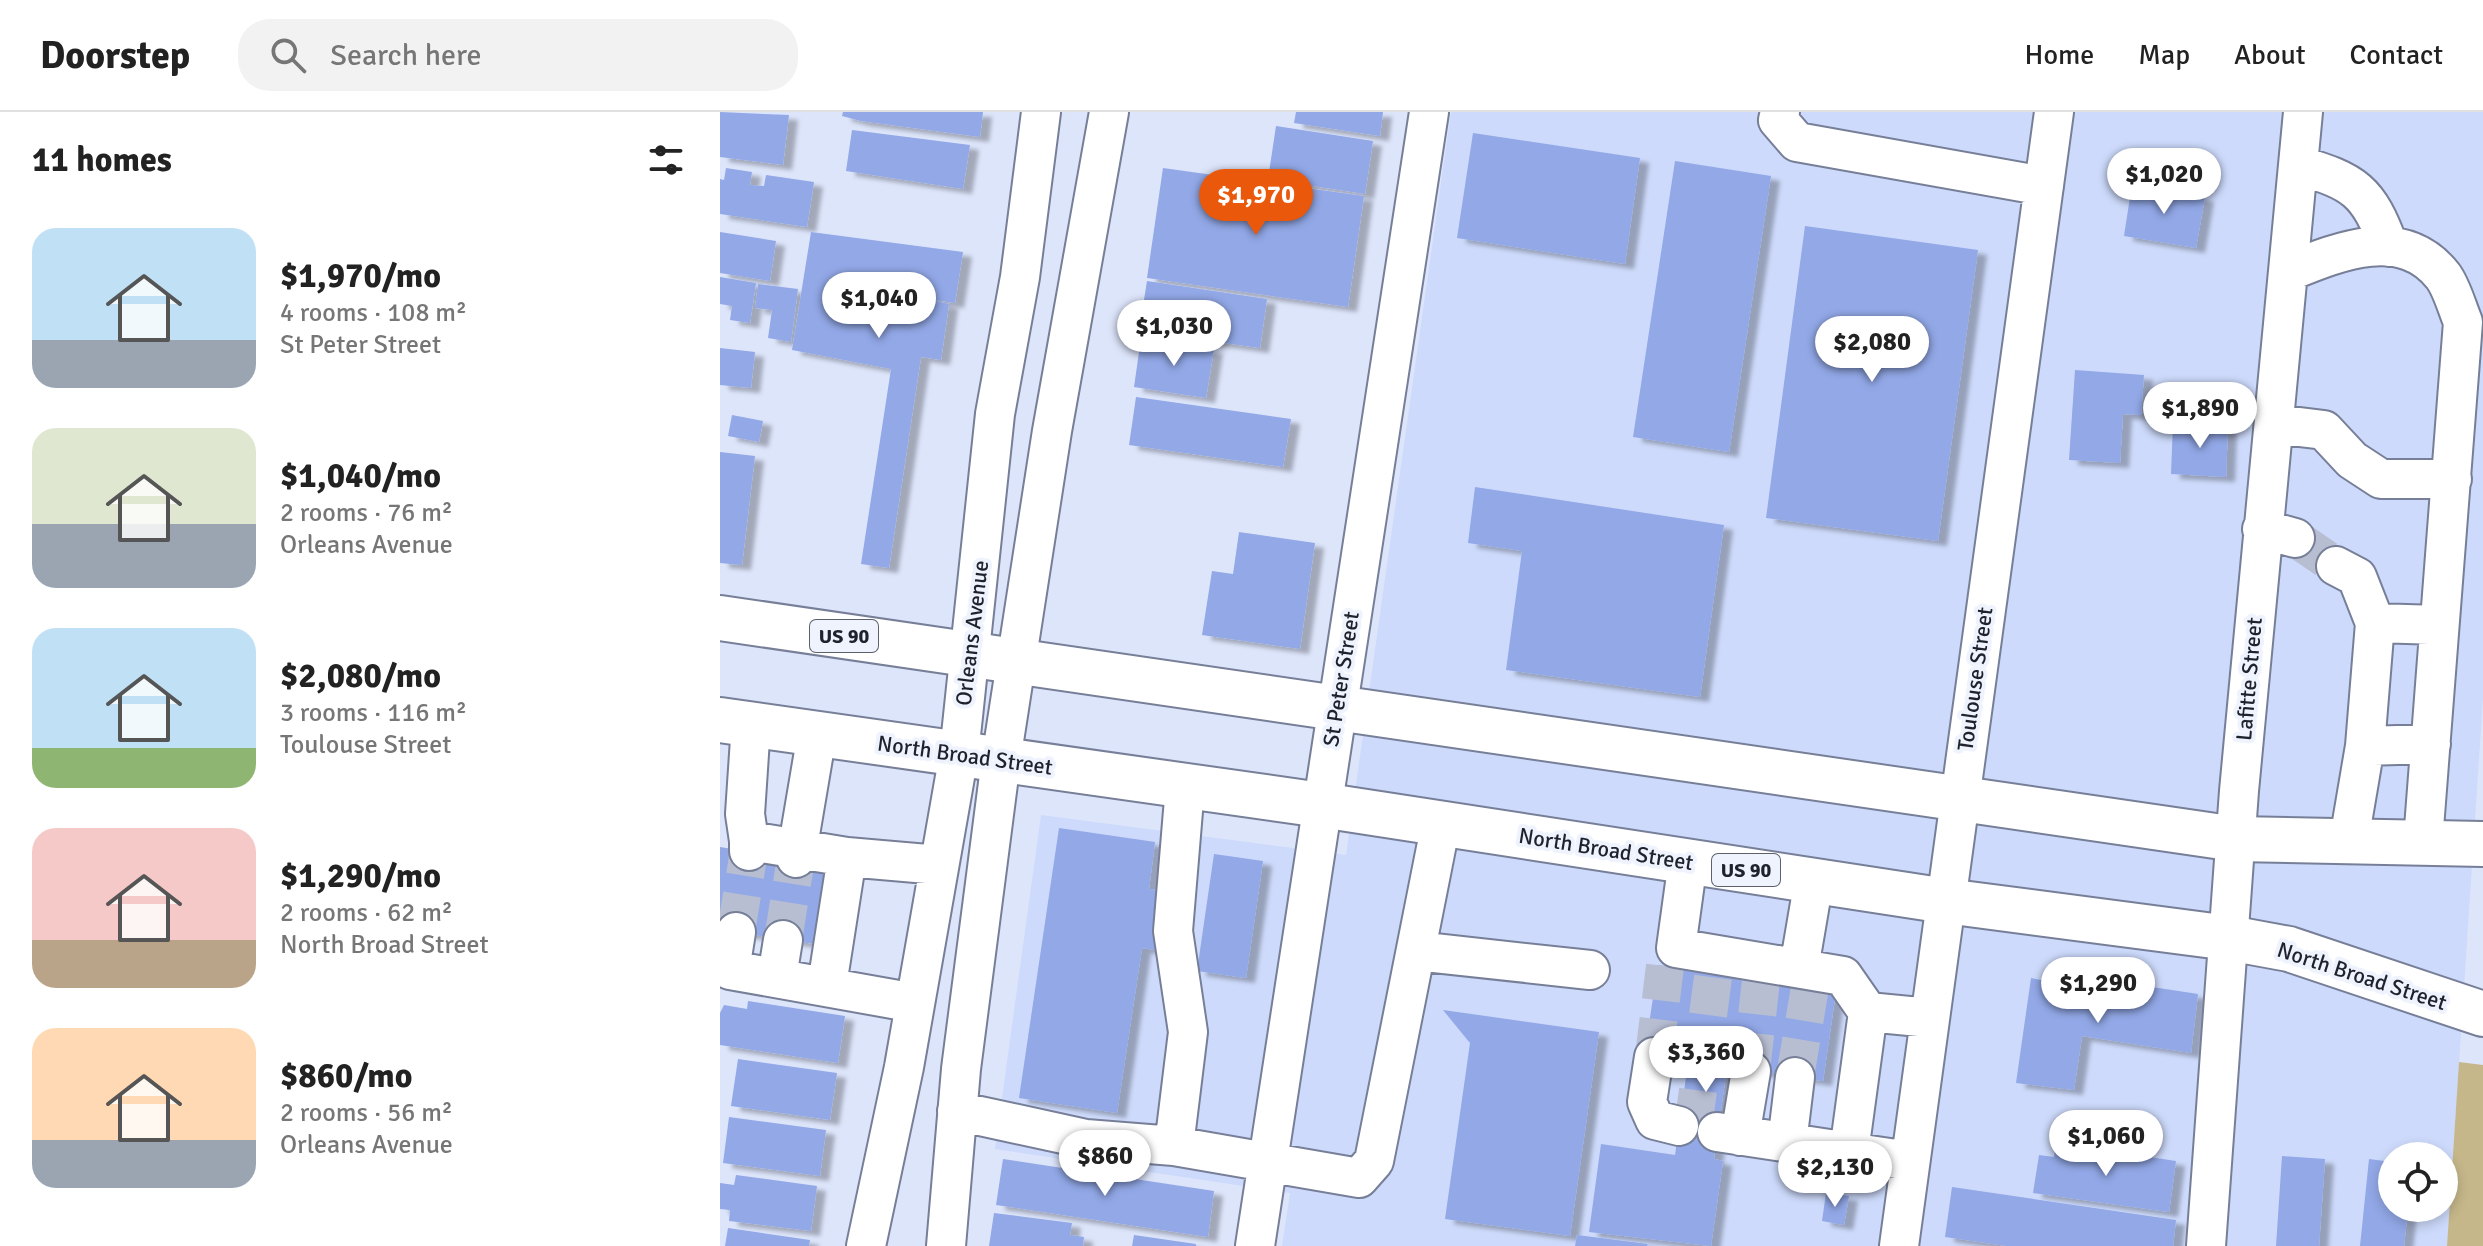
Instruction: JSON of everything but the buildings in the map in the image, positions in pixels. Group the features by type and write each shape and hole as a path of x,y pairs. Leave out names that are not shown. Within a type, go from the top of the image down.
{"main road":[{"name":"US 90","path":"720,618 2236,839 2483,844"},
{"name":"North Broad Street","path":"735,722 1321,805 1946,901 2229,938 2289,949 2483,1014"}],"street":[{"name":"Orleans Avenue","path":"866,1246 915,1003 959,754 995,414 1020,277 1041,112"},
{"path":"946,1246 957,1111 1001,760 1052,431 1109,112"},
{"name":"St Peter Street","path":"1255,1246 1429,112"},
{"path":"1780,112 1778,120 1797,142 2044,186"},
{"name":"Toulouse Street","path":"1899,1246 2054,112"},
{"name":"Lafitte Street","path":"2206,1246 2236,839 2279,534 2274,424 2303,112"},
{"path":"2298,165 2339,177 2375,207 2389,247"},
{"path":"2288,272 2350,247 2389,247 2419,255 2444,277 2463,322 2423,841"},
{"path":"2274,424 2324,430 2352,460 2381,479 2452,479"},
{"path":"2336,566 2357,577 2375,623 2365,746 2349,840"},
{"path":"2375,623 2438,625"},
{"path":"735,722 749,846 939,865"},
{"path":"796,853 817,734"},
{"path":"2365,746 2431,744"},
{"path":"1174,1146 1188,1032 1173,931 1185,787"},
{"path":"957,1111 1086,1139 1174,1146 1359,1178 1374,1161 1441,823"},
{"path":"827,985 847,857"},
{"path":"1688,861 1670,957 1789,974 1843,976 1868,1012 1849,1152"},
{"path":"1789,974 1814,880"},
{"path":"736,932 730,970 915,1003"},
{"path":"777,977 783,940"},
{"path":"1416,951 1590,970"},
{"path":"1868,1012 1930,1018"},
{"path":"1654,1057 1647,1102 1655,1120 1679,1126"},
{"path":"1751,1071 1729,1134 1910,1161"},
{"path":"1787,1143 1795,1077"}],"shaded area":[{"path":"1451,112 2483,112 2483,698 2454,1142 2378,1142 2378,1222 2449,1222 2447,1246 1282,1246 1290,1193 995,1149 1041,815 1346,855"},
{"path":"2459,1062 2483,1065 2483,1246 2447,1246 2449,1222 2458,1222 2458,1142 2454,1142"}],"tunnel":[{"path":"2295,538 2336,566"},
{"path":"736,932 749,851"},
{"path":"783,940 796,858"},
{"path":"1693,1128 1716,955"},
{"path":"1654,1057 1665,966"},
{"path":"1751,1071 1761,980"},
{"path":"1795,1077 1810,987"}]}
